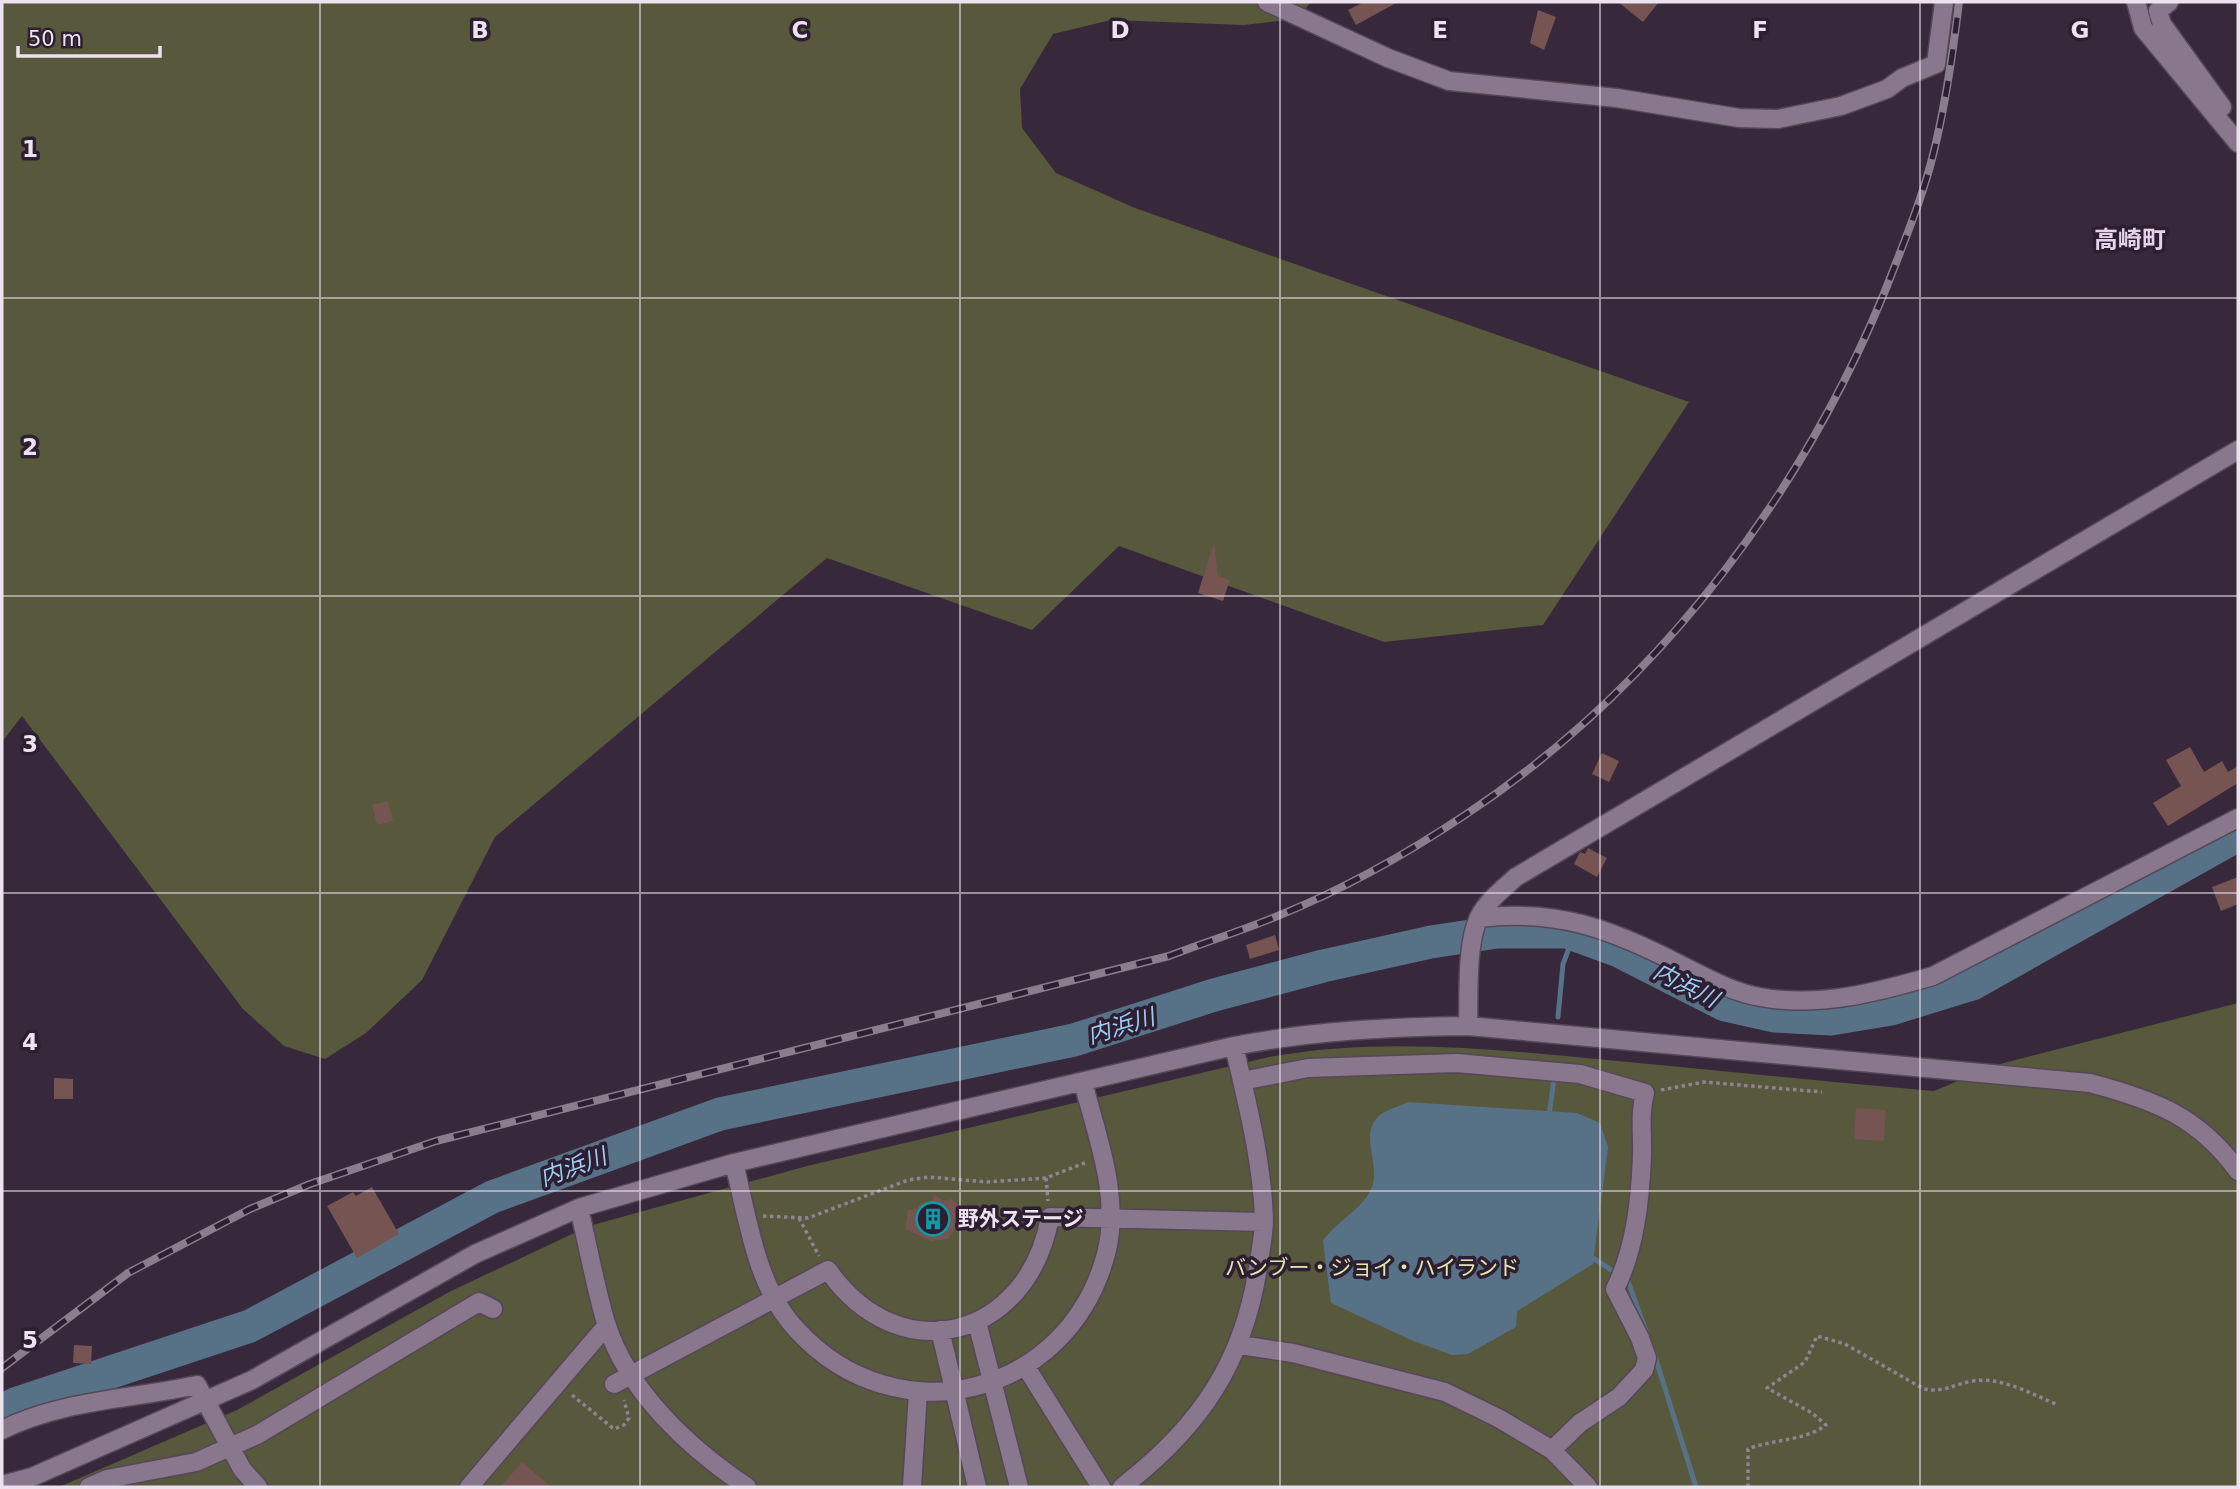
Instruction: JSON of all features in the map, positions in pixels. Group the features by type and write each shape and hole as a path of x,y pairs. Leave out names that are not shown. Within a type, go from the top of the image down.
{"street":[{"path":"1267,2 1388,58 1449,81 1618,98 1739,118 1778,119 1841,106 1887,89 1902,78 1937,64 1944,2"},
{"path":"2136,2 2143,29 2238,143"},
{"path":"2169,2 2158,11 2162,24 2238,130"},
{"path":"1468,1026 1472,948 1478,924 1494,897 1516,877 2238,450"},
{"path":"1478,924 1517,913 1590,924 1736,990 1759,997 1822,1000 1894,987 1933,976 2238,818"},
{"path":"2,1485 32,1477 253,1380 475,1254 579,1208 734,1163 1294,1034 1368,1027 1468,1026 2090,1083 2140,1096 2178,1113 2217,1142 2238,1171"},
{"path":"1122,1487 1152,1464 1192,1421 1224,1376 1240,1345 1255,1286 1264,1222 1261,1178 1249,1079 1234,1046"},
{"path":"1249,1079 1308,1069 1457,1063 1580,1074 1645,1093 1641,1107 1642,1157 1634,1231 1627,1265 1615,1289 1640,1338 1647,1358 1644,1370 1619,1396 1580,1423 1552,1450"},
{"path":"734,1163 757,1258 773,1297 796,1330 831,1360 862,1378 888,1388 918,1392 954,1391 993,1382 1026,1367 1061,1338 1089,1297 1106,1253 1111,1217 1102,1156 1083,1082"},
{"path":"579,1208 607,1325 631,1375 675,1427 730,1476 747,1487"},
{"path":"614,1384 828,1270 844,1293 867,1311 905,1327 940,1330 977,1322 999,1310 1018,1293 1042,1253 1050,1217 1264,1222"},
{"path":"89,1487 107,1479 196,1462 277,1424 479,1302 493,1309"},
{"path":"977,1322 1019,1487"},
{"path":"469,1487 607,1325"},
{"path":"940,1330 977,1487"},
{"path":"1240,1345 1293,1353 1445,1392 1500,1419 1552,1450 1588,1487"},
{"path":"1026,1367 1101,1487"},
{"path":"2,1430 33,1417 64,1409 197,1385 208,1401 242,1469 258,1487"},
{"path":"912,1487 918,1392"}],"path":[{"path":"1645,1093 1704,1082 1822,1092"},
{"path":"747,1215 799,1218 821,1214 908,1180 929,1177 987,1182 1046,1178 1102,1156"},
{"path":"799,1218 828,1270"},
{"path":"1748,1487 1748,1449 1767,1441 1814,1434 1826,1425 1812,1413 1767,1388 1805,1362 1817,1336 1845,1344 1924,1389 1938,1392 1971,1381 1985,1380 2058,1405"}],"green space":[{"path":"2,2 1311,2 1297,19 1244,25 1111,20 1053,34 1020,89 1022,128 1056,173 1135,208 1689,402 1543,625 1384,642 1119,546 1032,630 827,558 495,837 422,980 366,1033 325,1059 284,1046 243,1009 22,716 2,742"},
{"name":"バンブー・ジョイ・ハイランド","path":"2238,1003 2238,1487 59,1487 237,1410 451,1291 589,1226 807,1166 1269,1057 1308,1051 1387,1046 1467,1048 1934,1091 1996,1065"}],"water":[{"path":"1408,1102 1577,1113 1600,1123 1608,1147 1593,1264 1517,1311 1516,1327 1468,1354 1452,1355 1411,1340 1331,1303 1323,1241 1361,1204 1371,1189 1374,1171 1370,1132 1373,1124 1382,1114"}],"building":[{"path":"1364,2 1398,2 1356,25 1348,10"},
{"path":"1618,2 1659,2 1643,22"},
{"path":"1538,10 1556,17 1544,50 1530,43"},
{"path":"1214,542 1218,576 1230,580 1223,601 1198,593"},
{"path":"2190,747 2204,772 2222,761 2228,772 2238,766 2238,783 2168,826 2153,803 2181,786 2166,760"},
{"path":"1602,753 1619,761 1609,782 1592,774"},
{"path":"388,801 393,821 377,825 372,805"},
{"path":"1588,848 1607,858 1597,877 1574,864 1580,852 1585,854"},
{"path":"2238,877 2238,904 2221,911 2212,887"},
{"path":"1275,935 1279,950 1250,959 1246,945"},
{"path":"54,1078 73,1079 73,1099 54,1099"},
{"path":"1856,1108 1886,1110 1884,1141 1854,1139"},
{"path":"372,1187 399,1234 357,1258 327,1206 353,1192 356,1196"},
{"name":"野外ステージ","path":"934,1195 945,1201 951,1199 959,1205 973,1206 948,1239 931,1241 905,1229 908,1210 917,1209 921,1203 931,1204"},
{"path":"74,1345 92,1346 91,1364 73,1363"},
{"path":"522,1462 551,1487 500,1487"}],"waterway":[{"name":"内浜川","path":"2,1411 15,1404 250,1326 492,1197 720,1114 1074,1040 1214,995 1323,966 1431,942 1497,932 1567,932 1619,951 1725,1005 1774,1016 1831,1019 1891,1009 1972,984 2238,835"},
{"path":"1558,1017 1563,964 1574,935"},
{"path":"1549,1116 1554,1079"},
{"path":"1590,1256 1628,1281 1647,1334"},
{"path":"1653,1350 1696,1487"}],"railway":[{"path":"2,1368 128,1273 250,1209 310,1184 436,1141 1169,956 1328,894 1421,843 1465,815 1537,763 1604,705 1666,641 1723,572 1775,500 1821,423 1862,344 1912,222 1938,133 1959,2"}],"place":[{"name":"野外ステージ","path":"933,1219"}],"district":[{"name":"高崎町","path":"2130,240"}]}
